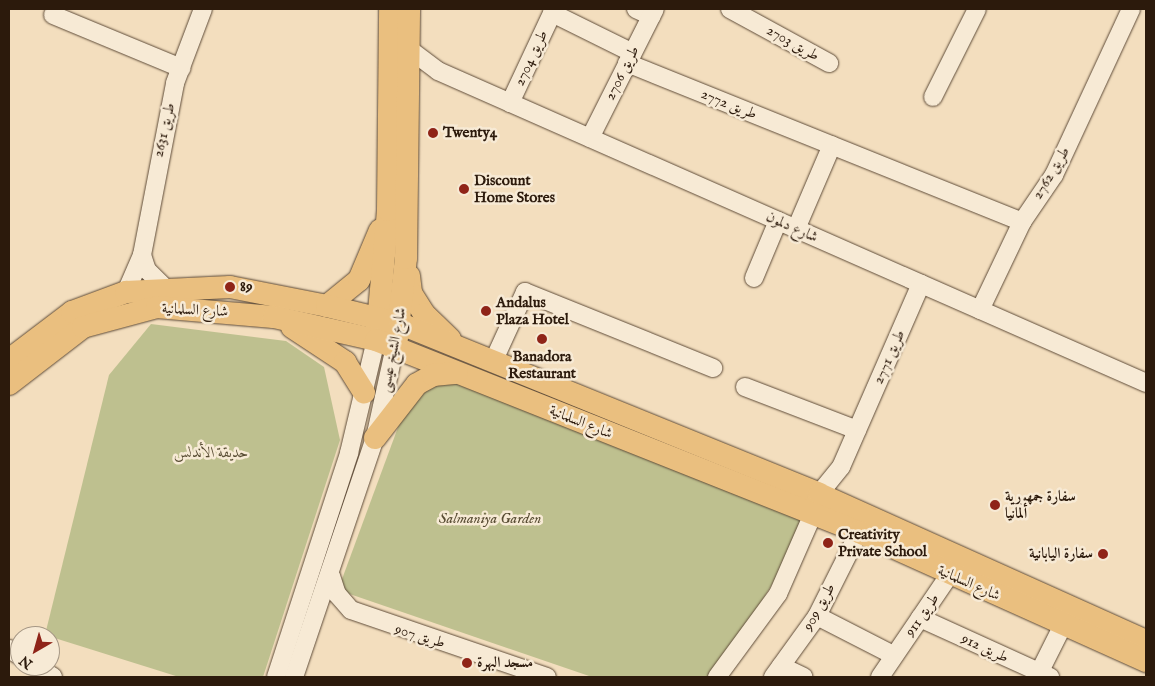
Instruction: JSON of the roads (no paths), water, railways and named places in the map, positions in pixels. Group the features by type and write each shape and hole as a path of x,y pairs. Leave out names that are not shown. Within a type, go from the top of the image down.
{"main road":[{"name":"شارع الشيخ عيسى","path":"388,333 390,9"},
{"name":"شارع الشيخ عيسى","path":"388,333 406,258 410,9"},
{"path":"327,306 359,280 388,210"},
{"path":"406,258 411,293 434,325 462,350"},
{"name":"شارع السلمانية","path":"9,360 72,312 126,292 164,288 230,287 327,306 388,333 457,373 816,504 859,532 1146,661"},
{"name":"شارع السلمانية","path":"9,384 73,333 115,315 157,307 274,317 388,333 462,350 493,362 816,504 1146,641"},
{"path":"274,317 336,354 364,392"},
{"path":"375,438 417,384 433,374 457,373"}],"street":[{"name":"طريق 2631","path":"126,292 142,255 164,126 181,68 203,9"},
{"name":"طريق 2703","path":"730,9 829,63"},
{"path":"933,97 977,9"},
{"name":"طريق 2704","path":"510,103 553,11 630,58"},
{"name":"طريق 2706","path":"590,138 630,58 647,11"},
{"name":"طريق 2762","path":"980,310 1022,222 1044,186 1054,175 1106,70 1124,11"},
{"path":"53,15 181,68"},
{"name":"شارع دلمون","path":"409,49 438,71 1146,383"},
{"name":"طريق 2772","path":"630,58 832,145 1022,222"},
{"path":"408,93 421,77 438,71"},
{"path":"796,228 832,145"},
{"path":"754,278 778,221"},
{"path":"142,255 147,270 164,288"},
{"name":"طريق 2771","path":"816,504 840,467 921,284"},
{"path":"493,362 525,292 713,368"},
{"name":"شارع الشيخ عيسى","path":"276,677 364,392 388,333"},
{"name":"شارع الشيخ عيسى","path":"294,677 331,576 375,438 388,333"},
{"path":"745,388 857,430"},
{"path":"717,677 778,594 816,504"},
{"path":"322,601 315,578 329,529 330,507"},
{"name":"طريق 909","path":"777,672 817,616 859,532"},
{"name":"طريق 911","path":"880,677 893,655 950,574"},
{"path":"331,576 337,594 351,610"},
{"name":"طريق 907","path":"322,601 547,677"},
{"path":"817,616 893,655"},
{"name":"طريق 912","path":"920,618 1042,676"},
{"path":"1042,676 1063,625"},
{"path":"777,672 804,677"}],"place":[{"name":"Twenty4","path":"433,133"},
{"name":"Discount Home Stores","path":"464,189"},
{"name":"89","path":"230,287"},
{"name":"Andalus Plaza Hotel","path":"486,311"},
{"name":"Banadora Restaurant","path":"542,339"},
{"name":"سفارة جمهورية ألمانيا","path":"995,505"},
{"name":"Creativity Private School","path":"828,543"},
{"name":"سفارة اليابانية","path":"1103,554"},
{"name":"مسجد البهرة","path":"467,663"}],"park label":[{"name":"حديقة الأندلس","path":"211,453"},
{"name":"Salmaniya Garden","path":"490,519"}]}
